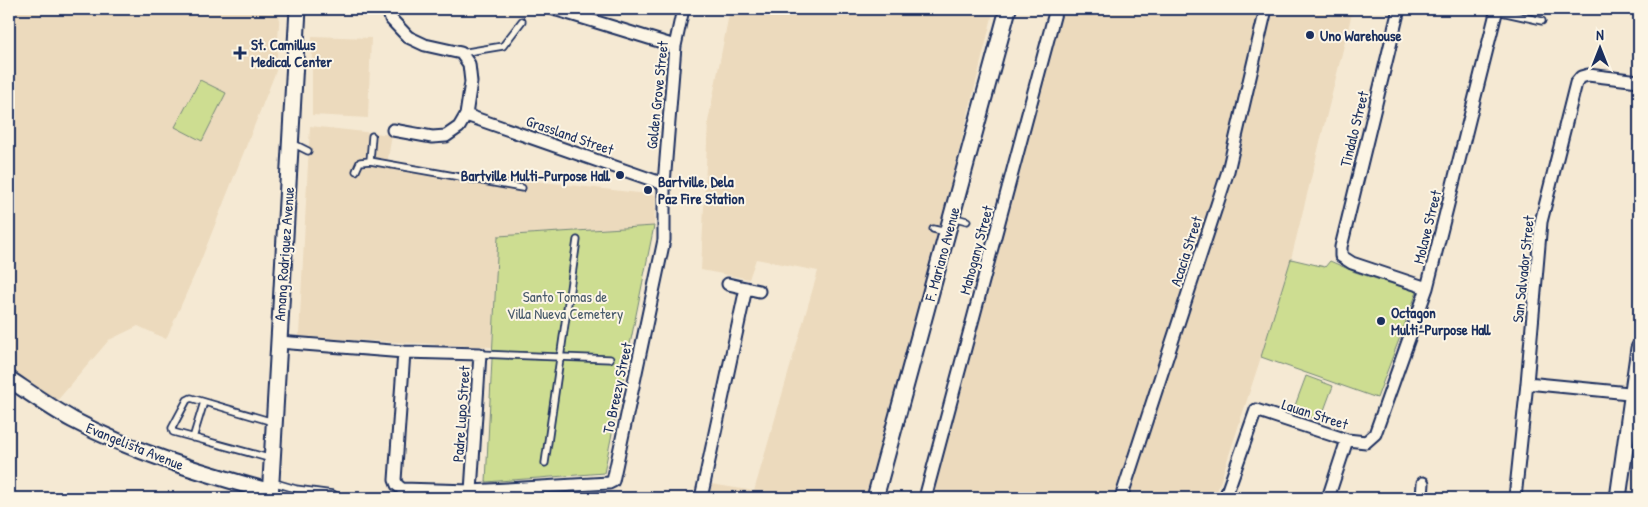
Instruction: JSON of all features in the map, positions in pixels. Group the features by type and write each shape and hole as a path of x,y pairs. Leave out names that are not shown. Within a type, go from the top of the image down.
{"street":[{"name":"Amang Rodriguez Avenue","path":"271,491 298,9"},
{"path":"387,9 391,19 408,38 425,45 461,53 470,64 466,114 459,127 446,136 432,137 393,130"},
{"path":"554,9 676,46"},
{"name":"Golden Grove Street","path":"664,184 676,46 683,9"},
{"name":"F. Mariano Avenue","path":"875,498 940,231 959,219 1008,9"},
{"name":"Mahogany Street","path":"925,498 1056,9"},
{"name":"Acacia Street","path":"1121,498 1228,171 1266,9"},
{"name":"Tindalo Street","path":"1399,9 1341,247 1341,256 1352,263 1427,288"},
{"name":"Molave Street","path":"1366,442 1375,434 1427,288 1494,10"},
{"name":"San Salvador Street","path":"1515,498 1541,222 1576,83 1581,76 1588,75 1639,81"},
{"name":"Grassland Street","path":"466,114 664,184"},
{"name":"To Breezy Street","path":"471,491 609,483 613,480 664,240 664,184"},
{"path":"728,284 759,291"},
{"path":"701,498 746,288"},
{"name":"Padre Lupo Street","path":"279,342 404,352 480,354 471,491"},
{"path":"1618,498 1637,394 1639,348"},
{"path":"404,352 395,480 397,485 402,489 471,491"},
{"name":"Evangelista Avenue","path":"9,379 48,406 113,439 201,472 271,491"},
{"path":"1527,383 1637,394"},
{"name":"Lauan Street","path":"1225,498 1256,410 1347,440 1366,442"},
{"path":"1328,498 1347,440"},
{"path":"1422,483 1422,498"}],"lane":[{"path":"1494,10 1542,21"},
{"path":"461,53 503,46 522,21"},
{"path":"370,161 372,136"},
{"path":"291,143 308,151"},
{"path":"356,171 360,162 370,161 522,188"},
{"path":"545,463 562,356 577,240"},
{"path":"480,354 610,359"},
{"path":"274,460 173,432 172,428 187,400 191,398 276,423"},
{"path":"193,438 204,402"},
{"path":"271,491 296,489 333,494 339,498"}],"shaded area":[{"path":"9,9 280,9 276,71 199,265 166,339 138,326 109,340 56,402 9,370"},
{"path":"730,9 994,9 874,498 709,498 711,484 754,491 818,271 756,259 749,279 701,270 708,122"},
{"path":"1049,9 1353,9 1291,259 1215,498 918,498"},
{"path":"312,36 371,38 368,118 312,115"},
{"path":"310,126 392,135 387,164 656,195 654,226 498,236 492,347 299,336"}],"green space":[{"path":"200,80 226,93 202,141 175,127"},
{"name":"Santo Tomas de Villa Nueva Cemetery","path":"654,226 604,473 486,482 498,236"},
{"path":"1291,259 1325,267 1330,261 1355,272 1417,292 1377,398 1261,357"},
{"path":"1306,376 1333,386 1320,421 1293,411"}],"waterway":[{"path":"1528,9 1537,11 1540,9"}],"place":[{"name":"Uno Warehouse","path":"1310,35"},
{"name":"St. Camillus Medical Center","path":"240,53"},
{"name":"Bartville Multi-Purpose Hall","path":"620,175"},
{"name":"Bartville, Dela Paz Fire Station","path":"648,190"},
{"name":"Octagon Multi-Purpose Hall","path":"1381,321"}]}
